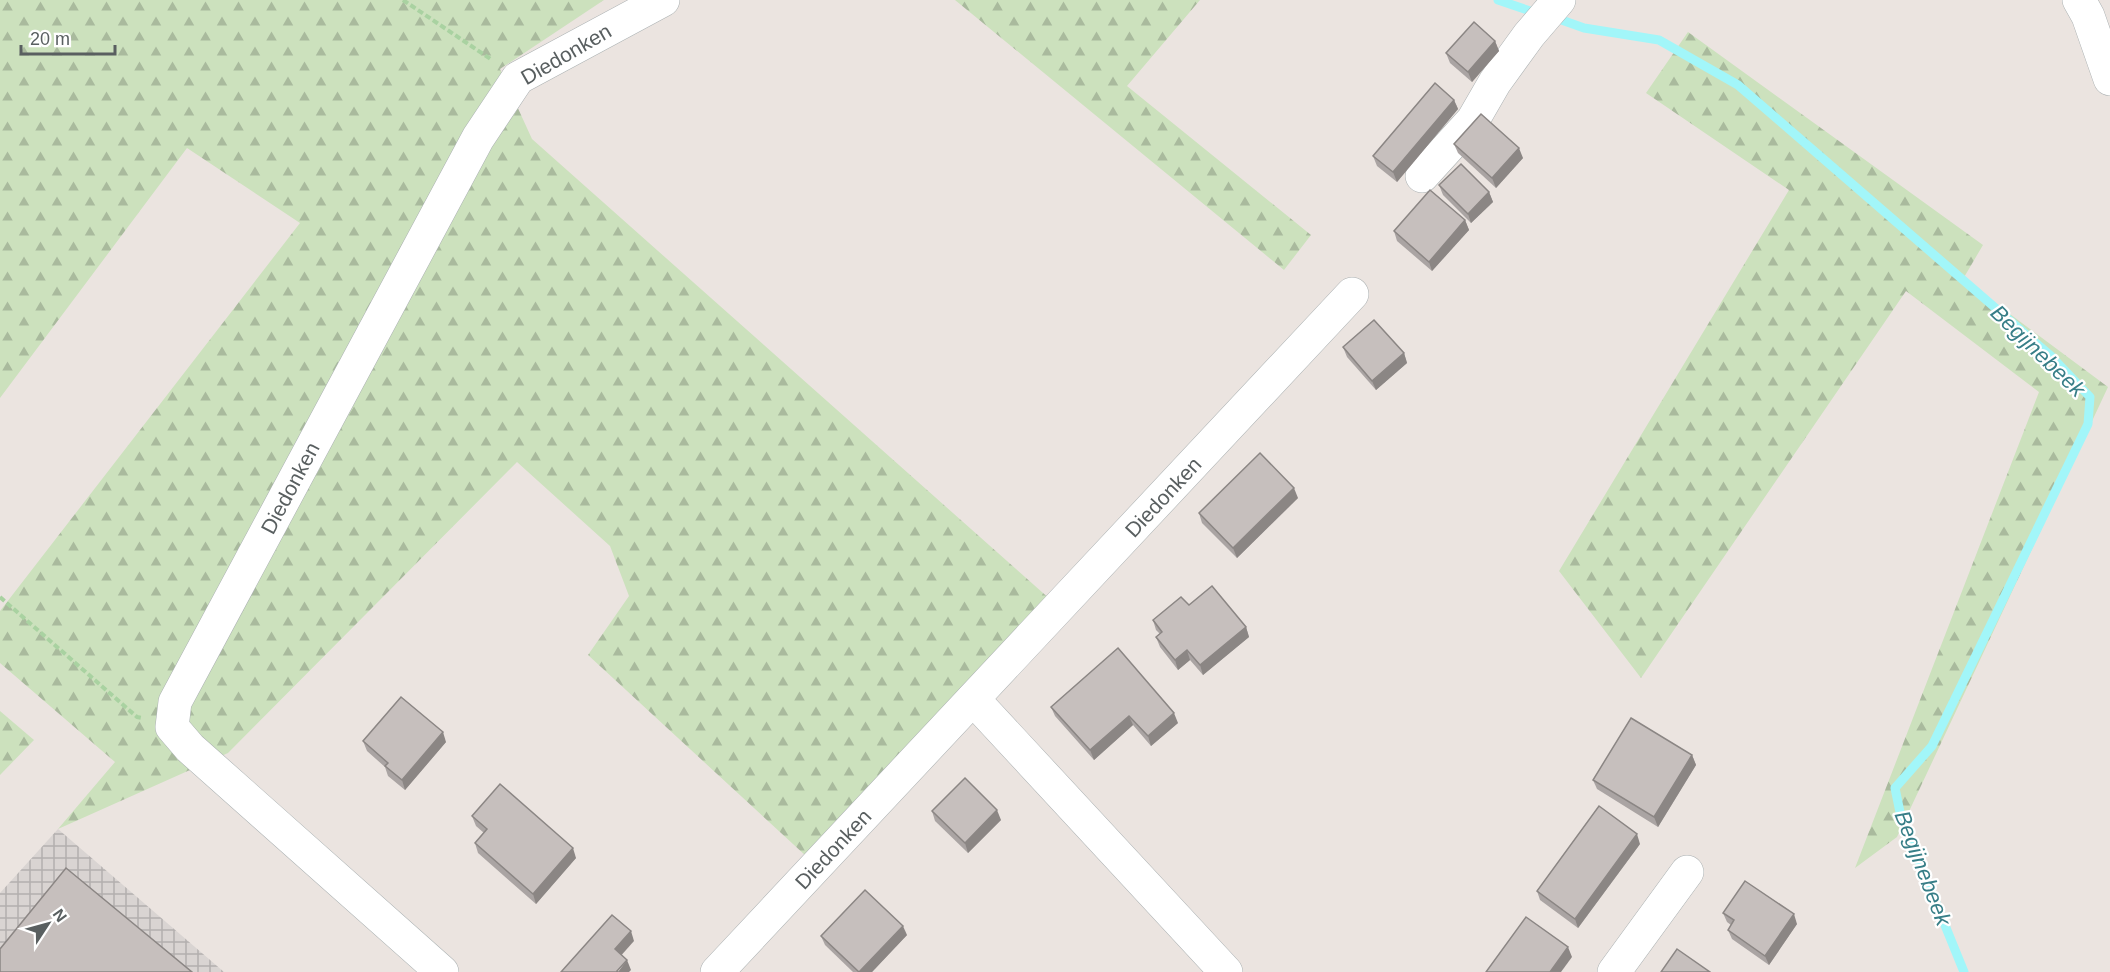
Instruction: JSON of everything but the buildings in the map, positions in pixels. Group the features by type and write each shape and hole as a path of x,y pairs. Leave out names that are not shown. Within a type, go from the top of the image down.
{"street":[{"name":"Diedonken","path":"172,727 175,702 478,138 518,78 663,0"},
{"path":"1422,176 1473,120 1495,82 1529,35 1559,0"},
{"path":"2079,0 2088,16 2110,79"},
{"name":"Diedonken","path":"717,972 1352,294"},
{"path":"974,699 1226,972"},
{"path":"172,727 190,748 442,972"},
{"path":"1614,972 1687,872"}],"path":[{"path":"403,0 518,78"},
{"path":"0,597 137,717 172,727"}],"shaded area":[{"path":"58,829 224,972 0,972 0,893"}],"green space":[{"path":"0,0 604,0 500,69 532,139 1052,601 806,856 588,655 629,596 610,546 517,462 228,753 58,829 115,762 0,663 0,611 300,223 187,148 0,398"},
{"path":"955,0 1200,0 1127,86 1311,235 1284,270"},
{"path":"1688,32 1983,245 1963,279 2108,387 1897,837 1855,868 2039,392 1906,291 1641,678 1559,571 1789,190 1646,93"},
{"path":"0,711 34,740 0,775"}],"waterway":[{"name":"Begijnebeek","path":"1498,0 1536,13"},
{"name":"Begijnebeek","path":"1556,18 1584,28 1659,40 1738,85 2052,357 2090,397 2088,424 1932,746 1895,788 1901,817 1964,972"}]}
